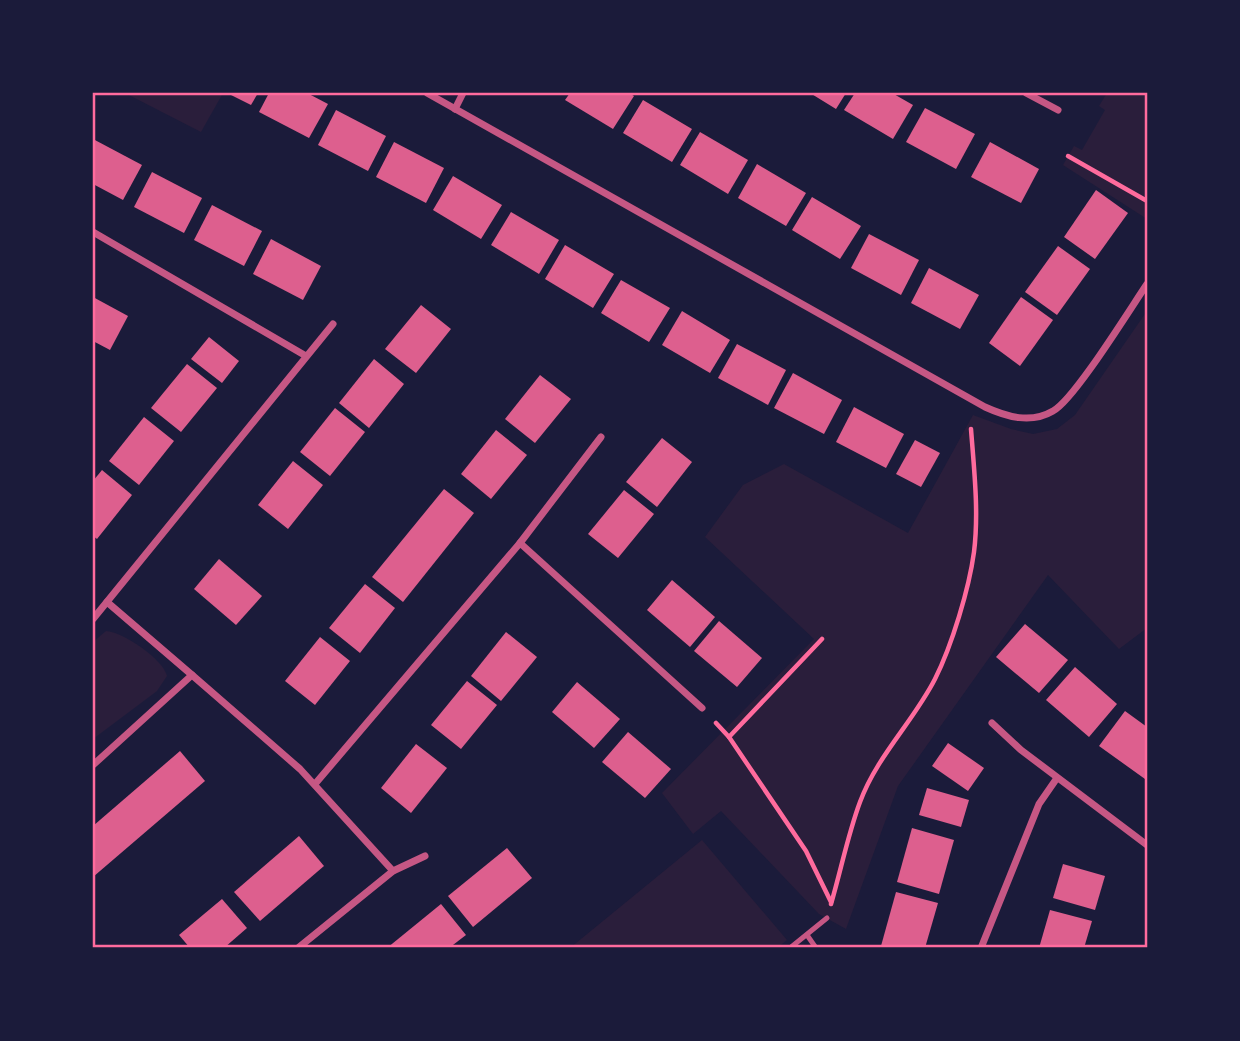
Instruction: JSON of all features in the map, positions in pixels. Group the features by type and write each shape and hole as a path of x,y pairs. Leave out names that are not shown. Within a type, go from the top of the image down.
{"street":[{"path":"427,93 975,401 1014,417 1041,416 1063,404 1147,284"},
{"path":"456,109 463,93"},
{"path":"1026,93 1058,110"},
{"path":"93,232 306,356"},
{"path":"93,619 332,324"},
{"path":"315,784 520,543 601,436"},
{"path":"520,543 702,708"},
{"path":"107,602 315,784 393,872"},
{"path":"93,765 192,675"},
{"path":"992,723 1021,750 1147,845"},
{"path":"981,948 1005,881 1039,804 1058,778"},
{"path":"298,948 393,872 425,856"}],"lane":[{"path":"790,948 827,918"},
{"path":"807,935 816,948"}],"path":[{"path":"1068,156 1147,201"},
{"path":"827,918 860,802 880,762 912,719 936,677 956,621 974,552 975,490 971,429"},
{"path":"729,737 822,639"},
{"path":"716,723 729,737 806,851 832,902"}],"shaded area":[{"path":"125,93 223,93 201,132"},
{"path":"1107,93 1147,93 1147,219 1063,165 1074,146 1082,150 1105,110 1099,106"},
{"path":"1147,311 1147,628 1119,649 1048,575 898,786 846,929 819,914 721,811 693,834 662,793 814,639 705,537 743,485 784,464 908,533 973,415 1033,434 1057,429 1075,415"},
{"path":"106,631 122,636 141,648 158,662 167,676 157,691 93,739 93,642"},
{"path":"702,840 787,940 777,948 570,948"}],"building":[{"path":"227,93 258,93 251,105"},
{"path":"269,93 307,93 328,104 309,138 259,112"},
{"path":"570,93 629,93 634,96 613,129 565,100"},
{"path":"810,93 846,93 836,109"},
{"path":"855,93 892,93 913,105 893,139 844,110"},
{"path":"643,100 692,129 672,162 623,133"},
{"path":"925,108 975,134 956,169 906,142"},
{"path":"336,110 386,136 368,171 318,145"},
{"path":"700,132 748,160 728,194 680,165"},
{"path":"93,139 142,165 123,200 93,184"},
{"path":"394,142 444,168 426,203 376,177"},
{"path":"990,142 1039,169 1021,203 971,177"},
{"path":"757,164 806,193 786,226 738,198"},
{"path":"152,172 202,198 184,233 134,207"},
{"path":"453,176 502,205 481,239 433,210"},
{"path":"1096,190 1128,213 1095,259 1064,237"},
{"path":"812,197 861,226 840,259 792,230"},
{"path":"212,205 262,231 244,266 194,240"},
{"path":"511,212 559,240 539,274 491,245"},
{"path":"869,234 919,260 901,295 851,268"},
{"path":"271,239 321,266 303,300 253,274"},
{"path":"565,245 614,274 593,308 545,279"},
{"path":"1058,246 1090,269 1057,315 1025,292"},
{"path":"929,268 979,295 960,329 911,303"},
{"path":"621,280 670,308 649,342 601,313"},
{"path":"93,297 128,316 110,350 93,341"},
{"path":"1021,297 1053,320 1020,366 989,343"},
{"path":"421,305 451,329 416,373 385,349"},
{"path":"682,311 730,340 710,373 662,345"},
{"path":"209,337 239,361 222,383 191,359"},
{"path":"737,344 786,370 768,405 718,378"},
{"path":"374,359 404,384 369,428 339,403"},
{"path":"187,364 217,388 181,432 151,408"},
{"path":"793,373 842,400 824,434 774,408"},
{"path":"540,375 571,399 535,443 505,419"},
{"path":"854,407 904,434 886,468 836,442"},
{"path":"335,408 365,432 330,476 300,452"},
{"path":"144,417 174,441 139,485 109,461"},
{"path":"496,430 527,455 491,499 461,474"},
{"path":"662,438 692,462 657,507 626,482"},
{"path":"915,440 940,453 921,487 896,474"},
{"path":"293,461 323,485 288,529 258,505"},
{"path":"102,470 132,495 97,539 93,536 93,481"},
{"path":"444,489 474,513 403,602 372,577"},
{"path":"624,490 654,514 618,558 588,534"},
{"path":"219,559 262,596 236,625 194,589"},
{"path":"672,580 715,617 690,647 647,610"},
{"path":"365,584 395,608 360,653 329,628"},
{"path":"719,621 762,658 737,687 694,651"},
{"path":"1025,624 1068,660 1039,693 996,657"},
{"path":"506,632 537,657 501,701 471,676"},
{"path":"320,637 350,661 315,705 285,681"},
{"path":"1075,667 1117,704 1089,737 1046,700"},
{"path":"467,681 497,705 461,749 431,725"},
{"path":"577,682 620,719 594,748 552,712"},
{"path":"1125,711 1147,727 1145,779 1099,746"},
{"path":"628,732 671,769 645,798 602,762"},
{"path":"948,743 984,768 968,791 932,766"},
{"path":"416,744 447,768 411,813 381,788"},
{"path":"180,751 205,781 93,877 93,826"},
{"path":"927,788 969,800 961,827 919,815"},
{"path":"912,828 954,840 939,894 897,882"},
{"path":"299,836 324,866 260,921 234,892"},
{"path":"507,848 532,878 473,927 448,896"},
{"path":"1063,864 1105,876 1095,910 1053,898"},
{"path":"896,892 938,903 925,948 881,946"},
{"path":"222,899 247,928 224,948 190,948 179,935"},
{"path":"441,904 466,935 449,948 387,948"},
{"path":"1050,910 1092,921 1084,948 1039,948"}]}
